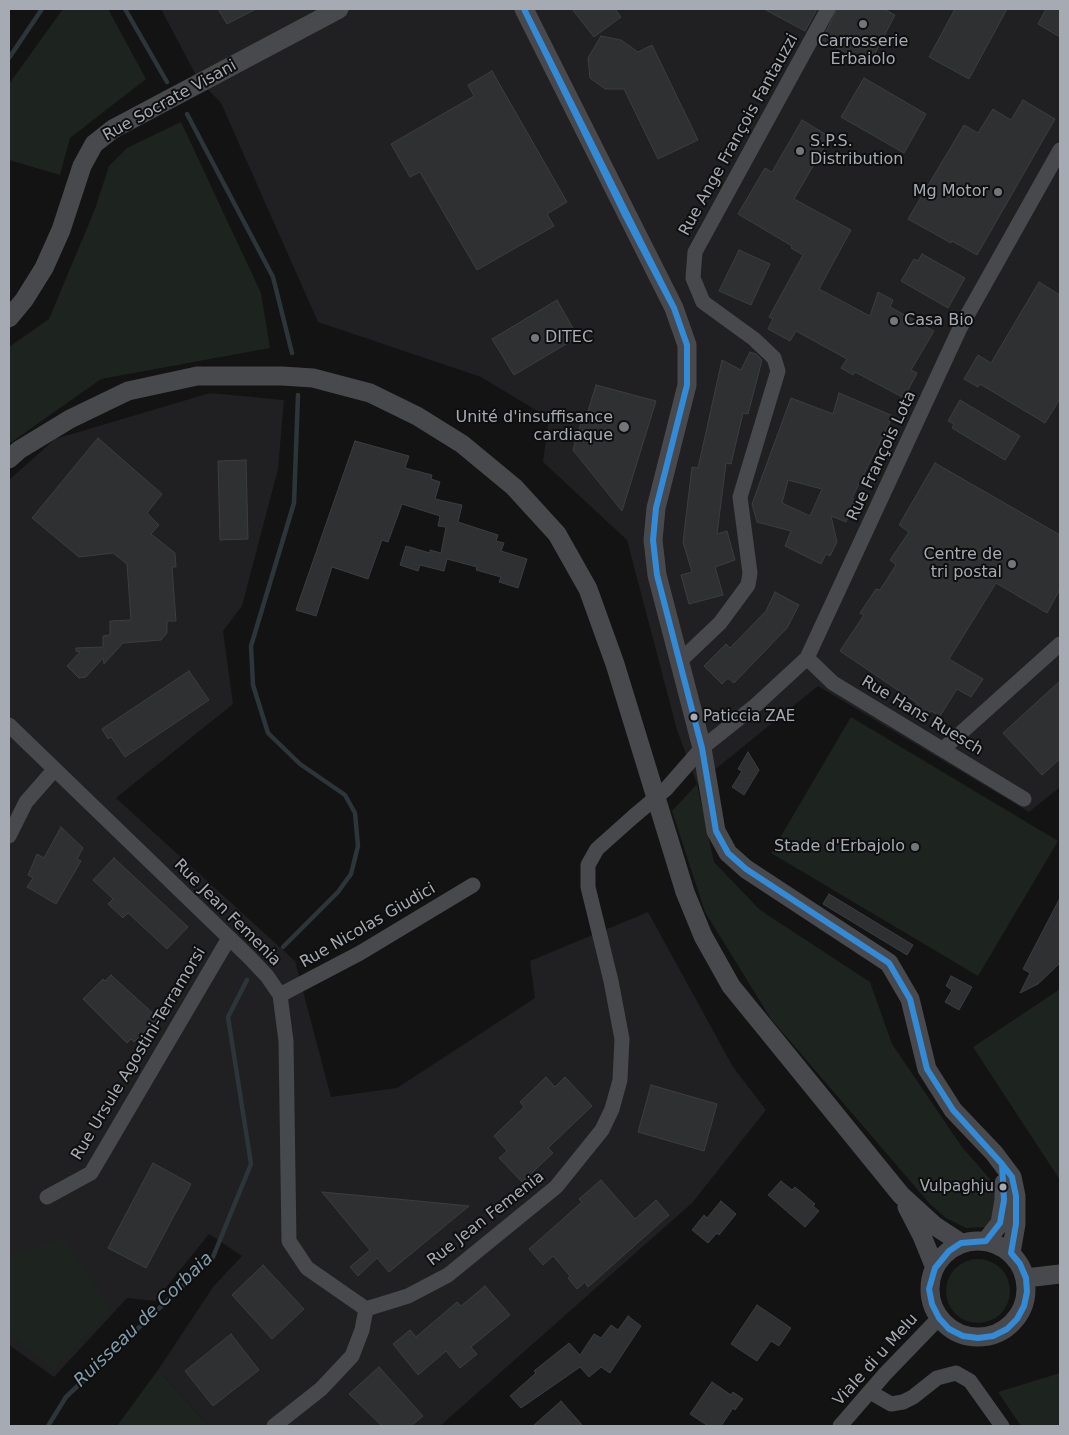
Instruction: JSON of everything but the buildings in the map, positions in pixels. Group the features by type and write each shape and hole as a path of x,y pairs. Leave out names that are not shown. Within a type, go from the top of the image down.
{"street":[{"name":"Rue Socrate Visani","path":"9,318 24,300 44,268 62,230 82,166 94,144 113,129 339,9"},
{"path":"524,9 674,308 687,345 687,385 656,508 653,540 657,575 702,748 716,831 728,853 746,870 889,963 910,999 927,1069 953,1110 1012,1177 1016,1196 1016,1224 1011,1252"},
{"name":"Rue Ange François Fantauzzi","path":"680,661 720,623 748,585 750,573 740,497 778,371 774,358 754,339 703,302 693,278 695,252 828,9"},
{"name":"Rue François Lota","path":"702,748 756,705 807,658 960,328 1060,150"},
{"path":"9,459 19,450 70,419 128,391 197,376 313,378 370,393 417,416 462,444 514,487 556,534 588,589 615,664 685,892 703,936 732,986 901,1195 935,1226 961,1243"},
{"path":"942,748 1060,644"},
{"name":"Rue Hans Ruesch","path":"807,658 834,683 1024,799"},
{"name":"Rue Jean Femenia","path":"9,725 267,976 280,996 286,1041 289,1241 307,1268 366,1309 408,1296 448,1275 556,1187 602,1130 612,1110 620,1080 622,1039 611,981 588,887 588,865 597,849 666,789 702,748"},
{"path":"9,836 26,802 54,770"},
{"name":"Rue Nicolas Giudici","path":"280,996 360,953 473,885"},
{"name":"Rue Ursule Agostini-Terramorsi","path":"47,1197 91,1173 229,938"},
{"path":"986,1241 1000,1223 1004,1200 1002,1164"},
{"path":"901,1195 922,1236 934,1268"},
{"path":"986,1241 999,1245 1011,1252 1020,1264 1026,1278 1027,1292 1024,1306 1017,1319 1007,1329 993,1336 978,1338 963,1336 949,1329 939,1318 932,1304 929,1289 934,1268 948,1251 961,1243 986,1241"},
{"path":"1026,1278 1060,1274"},
{"path":"274,1426 321,1389 352,1356 362,1330 366,1309"},
{"name":"Viale di u Melu","path":"840,1426 939,1318"},
{"path":"870,1392 880,1400 890,1404 902,1402 913,1397 937,1378 956,1373 970,1381 1002,1426"},
{"path":"986,1404 989,1426"}],"shaded area":[{"path":"63,9 108,9 146,79 70,138 60,175 9,160 9,84"},
{"path":"161,9 1060,9 1060,787 1029,812 818,686 697,784 677,730 627,540 543,462 549,418 481,377 318,322 221,103 198,79"},
{"path":"181,122 261,293 270,348 101,379 9,444 9,347 49,319 95,209 109,166 127,148"},
{"path":"210,393 284,400 278,469 242,606 223,631 233,704 116,798 295,961 331,1097 397,1088 535,998 530,961 648,912 733,1067 766,1110 692,1203 440,1426 209,1426 158,1370 213,1287 242,1256 209,1234 155,1301 127,1298 54,1377 9,1345 9,480 55,439"},
{"name":"Stade d'Erbajolo","path":"851,717 1058,841 978,976 771,853"},
{"path":"697,784 714,862 760,910 870,982 892,1044 962,1147 996,1186 995,1210 987,1227 966,1228 946,1218 930,1204 771,1019 705,912 672,811"},
{"path":"1060,989 1060,1180 973,1047"},
{"path":"64,1239 112,1311 53,1369 14,1337 9,1328 9,1256"},
{"path":"978,1259 990,1262 1001,1268 1007,1279 1010,1291 1007,1303 1001,1314 990,1320 978,1323 966,1320 955,1314 949,1303 946,1291 949,1279 955,1268 966,1262"},
{"path":"158,1370 209,1426 117,1426"},
{"path":"1060,1373 1060,1426 1021,1426 998,1392"}],"waterway":[{"path":"9,58 42,9"},
{"name":"Ruisseau de Corbaia","path":"125,9 167,82"},
{"name":"Ruisseau de Corbaia","path":"187,114 273,277 292,353"},
{"name":"Ruisseau de Corbaia","path":"283,947 338,892 351,874 358,846 355,813 345,795 300,764 268,733 253,685 251,646 294,503 298,395"},
{"name":"Ruisseau de Corbaia","path":"48,1426 66,1397 213,1257 251,1164 228,1017 247,980"}],"transit line":[{"path":"524,9 674,308 624,213 524,9"},
{"path":"674,308 687,345 687,385"},
{"path":"656,508 687,385"},
{"path":"656,508 687,385"},
{"path":"656,508 653,540 657,575"},
{"path":"657,575 702,748"},
{"path":"657,575 702,748"},
{"path":"702,748 716,831"},
{"path":"702,748 716,831"},
{"path":"716,831 728,853 746,869 889,963 910,999 927,1069 953,1110"},
{"path":"953,1110 1002,1164"},
{"path":"953,1110 1002,1164"},
{"path":"1002,1164 1012,1177 1016,1196 1016,1224 1011,1253 1020,1264 1026,1278 1027,1292 1024,1306 1017,1319 1007,1329 993,1336 978,1338 963,1336 949,1329 939,1318 932,1304 929,1289 935,1268 949,1251 961,1243 986,1241 1000,1223 1004,1200 1002,1164"}],"place":[{"name":"Carrosserie Erbaiolo","path":"863,24"},
{"name":"S.P.S. Distribution","path":"800,151"},
{"name":"Mg Motor","path":"998,192"},
{"name":"Casa Bio","path":"894,321"},
{"name":"DITEC","path":"535,338"},
{"name":"Unité d'insuffisance cardiaque","path":"624,427"},
{"name":"Centre de tri postal","path":"1012,564"},
{"name":"Paticcia ZAE","path":"694,717"},
{"name":"Stade d'Erbajolo","path":"915,847"},
{"name":"Vulpaghju","path":"1003,1187"}]}
